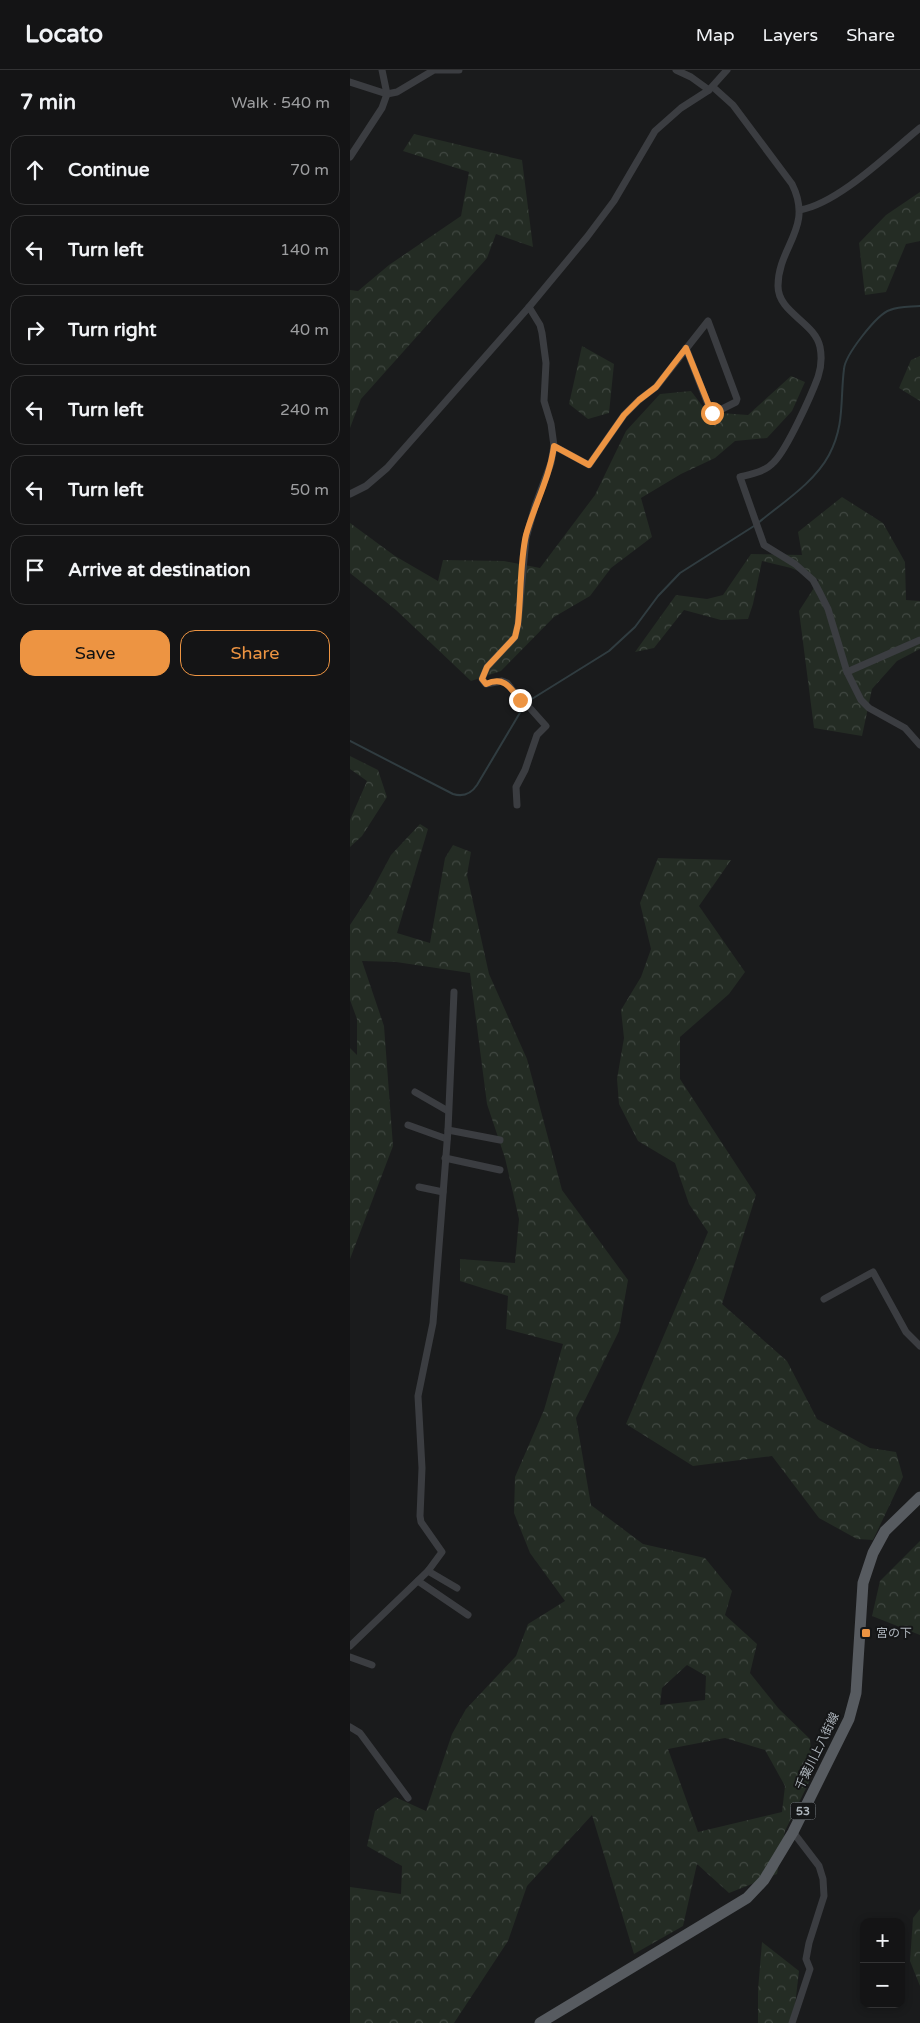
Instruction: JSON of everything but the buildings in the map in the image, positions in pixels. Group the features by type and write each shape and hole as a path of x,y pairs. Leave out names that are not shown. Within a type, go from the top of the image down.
{"main road":[{"name":"千葉川上八街線","path":"540,2023 747,1898 764,1880 832,1757 849,1719 854,1702 858,1668 863,1583 873,1553 885,1530 920,1497"}],"street":[{"path":"351,155 382,108 387,94 382,70"},
{"path":"350,82 387,94 398,92 434,70 458,70"},
{"path":"676,70 711,89 734,105 792,184 798,196 800,210 798,224 780,273 778,289 784,304 817,338 821,361 818,376 785,445 774,463 766,469 740,477 764,545 795,564 813,580 828,609 847,672 865,704 905,728 920,745"},
{"path":"350,494 366,486 387,468 587,237 614,201 655,131 681,108 711,89 726,70"},
{"path":"800,210 813,208 846,188 920,128"},
{"path":"517,804 516,787 525,770 537,735 546,726 520,700 507,683 486,684 482,679 487,667 515,637 518,624 526,538 534,506 551,462 554,446 551,424 544,401 546,363 542,333 540,325 529,306"},
{"path":"554,446 589,465 624,415 656,387 686,348 708,321 737,399 736,402 714,413 711,412 686,348"},
{"path":"847,672 920,640"},
{"path":"350,1646 418,1581 442,1552 426,1530 420,1516 422,1468 418,1396 433,1323 448,1130 454,992"},
{"path":"415,1092 448,1111"},
{"path":"408,1125 447,1139"},
{"path":"448,1130 500,1140"},
{"path":"445,1158 500,1170"},
{"path":"419,1187 443,1192"},
{"path":"824,1299 873,1272 906,1332 920,1346"},
{"path":"428,1570 457,1588"},
{"path":"418,1581 468,1615"},
{"path":"350,1657 372,1665"},
{"path":"350,1727 360,1732 408,1798"},
{"path":"792,1832 819,1866 823,1879 824,1896 809,1943 806,1959 810,1969 792,2023"}],"green space":[{"path":"414,134 522,160 533,247 496,234 487,258 361,399 350,428 350,290 358,291 389,265 461,216 469,172 403,151"},
{"path":"920,192 920,241 906,244 886,292 865,295 859,243 886,215"},
{"path":"582,346 614,364 609,413 588,419 569,404"},
{"path":"920,356 920,401 899,388 911,360"},
{"path":"791,376 805,382 792,411 767,438 735,441 715,458 681,474 641,498 652,537 611,568 590,596 554,617 501,671 471,681 396,610 350,573 350,523 395,556 438,581 443,560 504,561 540,568 595,495 626,431 660,394 691,391 707,412 748,415"},
{"path":"842,497 883,523 905,562 906,600 920,601 920,649 897,661 872,689 862,736 814,728 799,611 819,580 791,568 762,561 748,619 721,620 684,610 654,648 635,652 676,595 707,599 723,595 751,554 802,555 798,532"},
{"path":"350,756 378,770 387,797 362,836 350,847 350,820 367,781 350,769"},
{"path":"420,824 428,829 397,933 430,943 445,858 453,845 471,852 467,875 489,974 527,1059 562,1190 628,1280 619,1331 576,1418 591,1505 643,1544 705,1558 732,1591 725,1615 757,1644 750,1673 779,1709 810,1739 813,1774 785,1831 777,1874 729,1893 697,1864 683,1926 634,1954 592,1815 527,1886 508,1941 454,2023 350,2023 350,1887 401,1894 402,1866 367,1846 375,1811 395,1797 426,1811 452,1734 466,1709 516,1656 528,1624 565,1601 530,1553 514,1513 515,1477 544,1410 563,1344 506,1329 508,1296 460,1281 460,1259 515,1263 519,1219 505,1158 487,1104 470,973 396,962 362,961 384,1026 393,1146 350,1259 350,1048 357,1055 357,1019 350,1000 350,925 369,896 391,855","holes":["687,1665 706,1676 705,1700 660,1705 662,1688","725,1738 765,1750 785,1786 782,1812 698,1832 668,1749"]},
{"path":"658,858 731,860 699,906 745,972 729,994 680,1037 680,1079 756,1195 722,1304 787,1361 817,1419 870,1448 896,1452 903,1477 873,1540 857,1539 819,1518 772,1456 693,1466 626,1424 708,1232 689,1204 675,1163 638,1141 619,1104 617,1079 624,1038 621,1010 641,977 651,949 640,903"},
{"path":"920,1541 920,1635 872,1616 880,1581"},
{"path":"920,1909 920,1986 910,1961 913,1918"},
{"path":"762,1942 799,1971 793,2023 758,2023 758,1990"}],"waterway":[{"path":"758,523 806,484 823,465 829,455 840,423 844,369 850,354 862,336 884,313 901,307 920,306"},
{"path":"527,702 609,651 635,627 658,596 680,573 754,526"},
{"path":"350,741 453,794 463,795 475,788 524,706"}],"place":[{"name":"宮の下","path":"866,1633"}],"route":[{"path":"520,700 507,683 490,682 486,684 482,679 487,667 515,637 522,586 523,552 534,506 551,462 554,446 589,465 624,415 656,387 686,348 712,413"}]}
